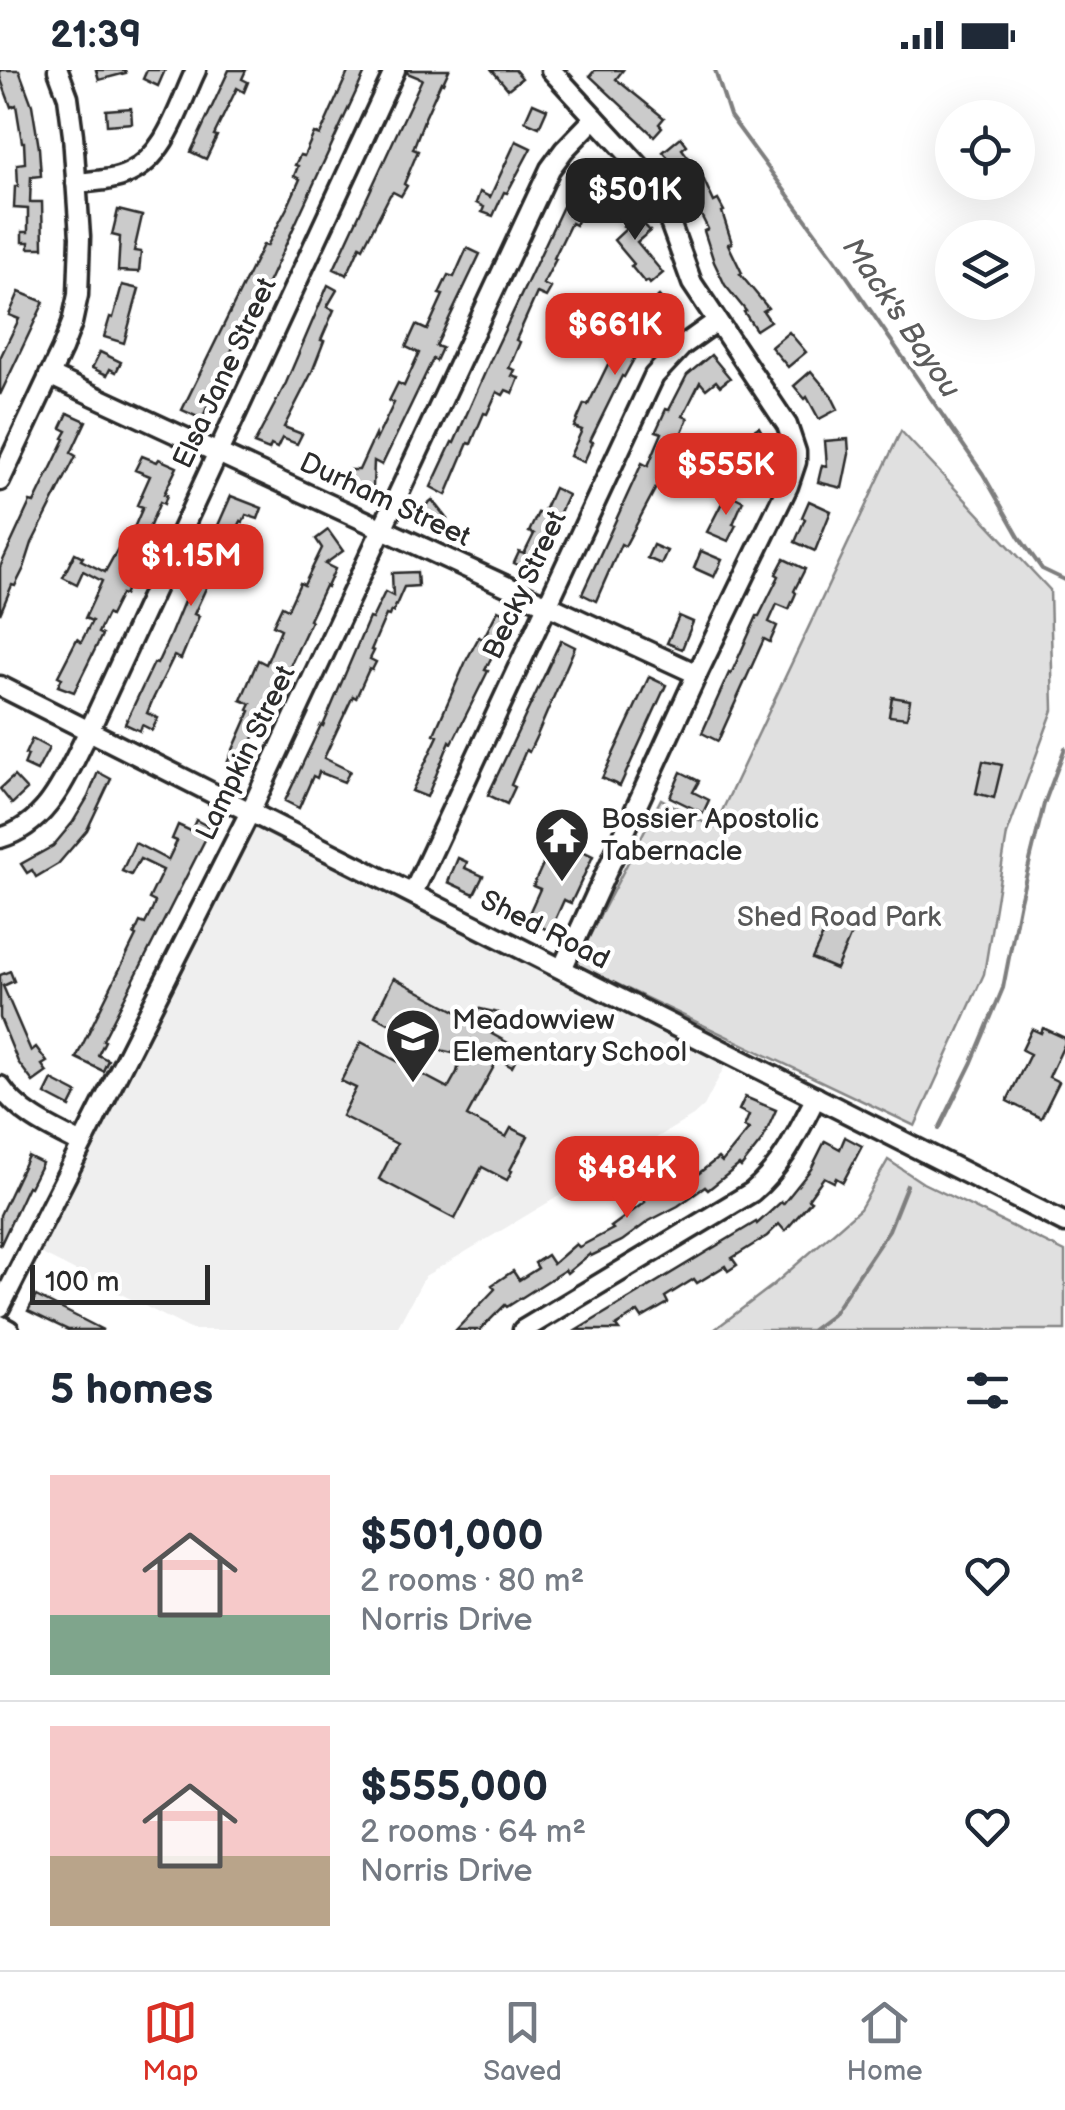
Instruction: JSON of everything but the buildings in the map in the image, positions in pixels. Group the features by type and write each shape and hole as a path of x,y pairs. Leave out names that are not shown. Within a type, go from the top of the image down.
{"street":[{"path":"0,481 72,323 78,295 80,237 76,183 68,97 58,70"},
{"path":"76,183 127,174 154,155 196,70"},
{"name":"Elsa Jane Street","path":"0,838 20,831 49,805 89,731 396,70"},
{"path":"551,70 660,195 692,283 787,425 794,441 796,462 562,969"},
{"name":"Lampkin Street","path":"0,1307 250,812 550,169 595,118"},
{"name":"Becky Street","path":"413,893 654,376 682,346 717,321"},
{"name":"Durham Street","path":"50,375 698,674"},
{"name":"Shed Road","path":"0,686 1065,1224"},
{"path":"0,1086 31,1117 82,1144"},
{"path":"523,1330 752,1192 788,1152 816,1097"},
{"path":"0,1325 10,1330"}],"shaded area":[{"name":"Meadowview Elementary School","path":"250,812 731,1054 704,1106 425,1276 396,1330 192,1330 30,1248"}],"green space":[{"name":"Shed Road Park","path":"901,431 1050,590 1053,710 1007,834 984,974 915,1126 575,964 661,799 714,828"},
{"path":"888,1160 923,1183 1065,1252 1065,1330 714,1330 772,1286 860,1209"}],"waterway":[{"name":"Mack's Bayou","path":"715,70 730,116 835,259 983,474 1042,569 1065,580"},
{"name":"Mack's Bayou","path":"939,1129 1003,988 1044,804 1065,748"},
{"name":"Mack's Bayou","path":"812,1330 832,1315 889,1230 907,1185"}],"place":[{"name":"Bossier Apostolic Tabernacle","path":"562,884"},
{"name":"Meadowview Elementary School","path":"413,1085"}]}
